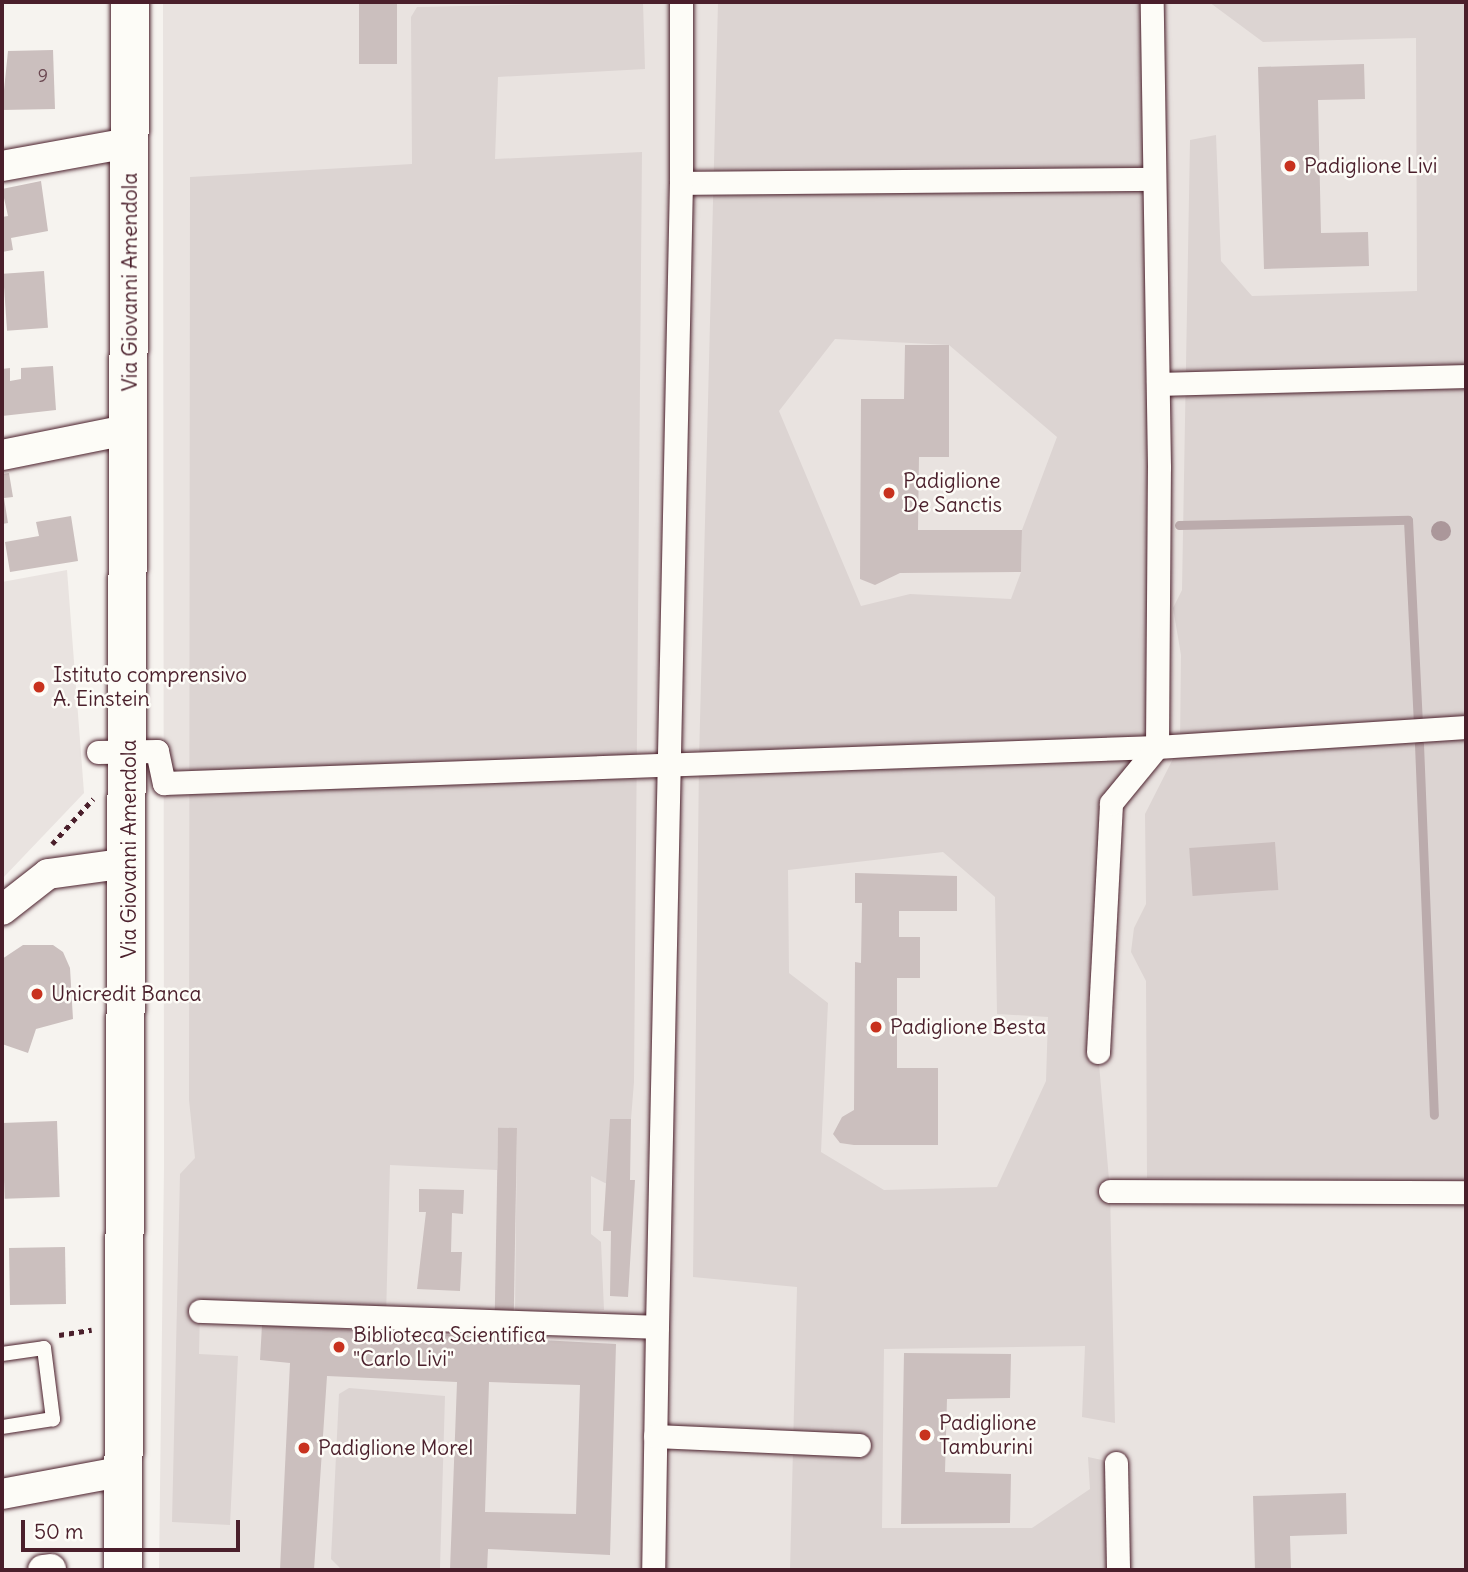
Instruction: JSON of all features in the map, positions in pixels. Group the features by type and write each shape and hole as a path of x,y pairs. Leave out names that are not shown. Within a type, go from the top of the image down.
{"main road":[{"name":"Via Giovanni Amendola","path":"123,1570 128,863 113,752 131,429 130,2"}],"street":[{"path":"653,1570 667,762 681,183 681,2"},
{"path":"1098,1052 1111,803 1157,747 1158,384 1152,179 1152,2"},
{"path":"2,166 129,143"},
{"path":"681,183 1152,179"},
{"path":"1158,384 1466,376"},
{"path":"2,455 131,429"},
{"path":"113,752 157,751 163,783 667,762 1157,747 1466,727"},
{"path":"2,910 48,874 128,863"},
{"path":"1110,1191 1466,1192"},
{"path":"200,1311 657,1327"},
{"path":"655,1436 859,1445"},
{"path":"1116,1463 1118,1570"},
{"path":"2,1494 125,1471"}],"lane":[{"path":"2,1354 44,1348 53,1419 2,1427"}],"shaded area":[{"path":"163,2 1466,2 1466,1570 159,1570 164,1167"},
{"path":"643,2 645,69 498,77 495,159 642,152 634,1082 631,1119 610,1119 609,1185 591,1176 591,1234 601,1242 604,1310 515,1312 517,1128 498,1130 497,1170 390,1165 386,1317 200,1311 199,1354 238,1356 230,1525 172,1522 180,1174 195,1158 189,1100 190,177 412,164 411,17 417,7"},
{"path":"718,2 1152,2 1157,747 1111,803 1098,1052 1110,1191 1115,1423 1082,1417 1085,1346 884,1349 882,1528 1032,1528 1090,1489 1088,1457 1116,1463 1118,1570 790,1570 797,1287 693,1277 699,761","holes":["835,339 949,345 1057,437 1022,530 1021,572 1011,599 910,594 861,606 779,411","943,852 995,897 997,1014 1048,1017 1046,1081 997,1187 884,1190 821,1152 828,1003 789,973 788,870"]},
{"path":"1209,2 1466,2 1466,1181 1147,1178 1146,981 1131,952 1134,928 1146,904 1145,814 1180,745 1181,655 1173,608 1182,590 1190,140 1216,135 1221,261 1252,296 1417,291 1416,38 1263,42"},
{"name":"Istituto comprensivo A. Einstein","path":"67,570 84,793 2,879 2,582"},
{"path":"349,1388 445,1396 440,1568 342,1570 331,1559 339,1394"}],"building":[{"path":"359,2 397,2 397,64 359,64"},
{"path":"53,50 55,109 2,110 8,51"},
{"name":"Padiglione Livi","path":"1364,64 1365,99 1318,100 1321,233 1368,232 1369,266 1264,269 1258,67"},
{"path":"41,181 48,231 11,238 13,250 2,252 2,217 8,216 2,189"},
{"path":"44,271 48,328 7,331 3,274"},
{"name":"Padiglione De Sanctis","path":"905,345 949,345 949,457 919,457 918,530 1022,530 1021,572 900,573 875,585 860,579 861,399 904,399"},
{"path":"53,366 56,410 2,416 2,369 10,368 10,381 21,379 21,368"},
{"path":"9,473 13,497 4,498 8,523 2,524 2,474"},
{"path":"71,516 78,561 10,572 5,542 39,536 36,522"},
{"path":"1275,842 1278,890 1193,896 1189,848"},
{"name":"Padiglione Besta","path":"855,873 957,876 957,911 899,911 899,937 920,937 920,978 897,978 897,1068 938,1068 938,1145 854,1145 840,1143 833,1134 842,1117 854,1110 855,962 861,963 862,903 855,903"},
{"name":"Unicredit Banca","path":"23,945 53,945 63,952 70,968 73,1019 36,1029 28,1053 2,1044 2,959"},
{"path":"610,1119 631,1119 630,1180 635,1180 628,1297 610,1296 611,1231 603,1231"},
{"path":"57,1121 60,1197 5,1199 2,1123"},
{"path":"498,1128 517,1128 514,1312 495,1312"},
{"path":"419,1189 464,1190 463,1214 452,1213 451,1252 462,1252 460,1291 417,1289 426,1212 419,1212"},
{"path":"65,1247 66,1304 10,1305 9,1248"},
{"name":"Padiglione Morel","path":"262,1325 616,1344 610,1555 488,1549 487,1570 450,1570 457,1382 327,1376 314,1570 280,1570 290,1363 260,1360","holes":["489,1382 580,1385 576,1514 485,1512"]},
{"name":"Padiglione Tamburini","path":"904,1353 1011,1354 1010,1398 947,1399 945,1472 1011,1474 1010,1523 901,1524"},
{"path":"1346,1493 1347,1534 1290,1536 1291,1570 1255,1570 1253,1496"}],"waterway":[{"path":"1179,525 1408,520 1418,721"},
{"path":"1419,744 1434,1115"}],"place":[{"name":"Padiglione Livi","path":"1290,166"},
{"name":"Padiglione De Sanctis","path":"889,493"},
{"name":"Istituto comprensivo A. Einstein","path":"39,687"},
{"name":"Unicredit Banca","path":"37,994"},
{"name":"Padiglione Besta","path":"876,1027"},
{"name":"Biblioteca Scientifica \"Carlo Livi\"","path":"339,1347"},
{"name":"Padiglione Tamburini","path":"925,1435"},
{"name":"Padiglione Morel","path":"304,1448"}]}
